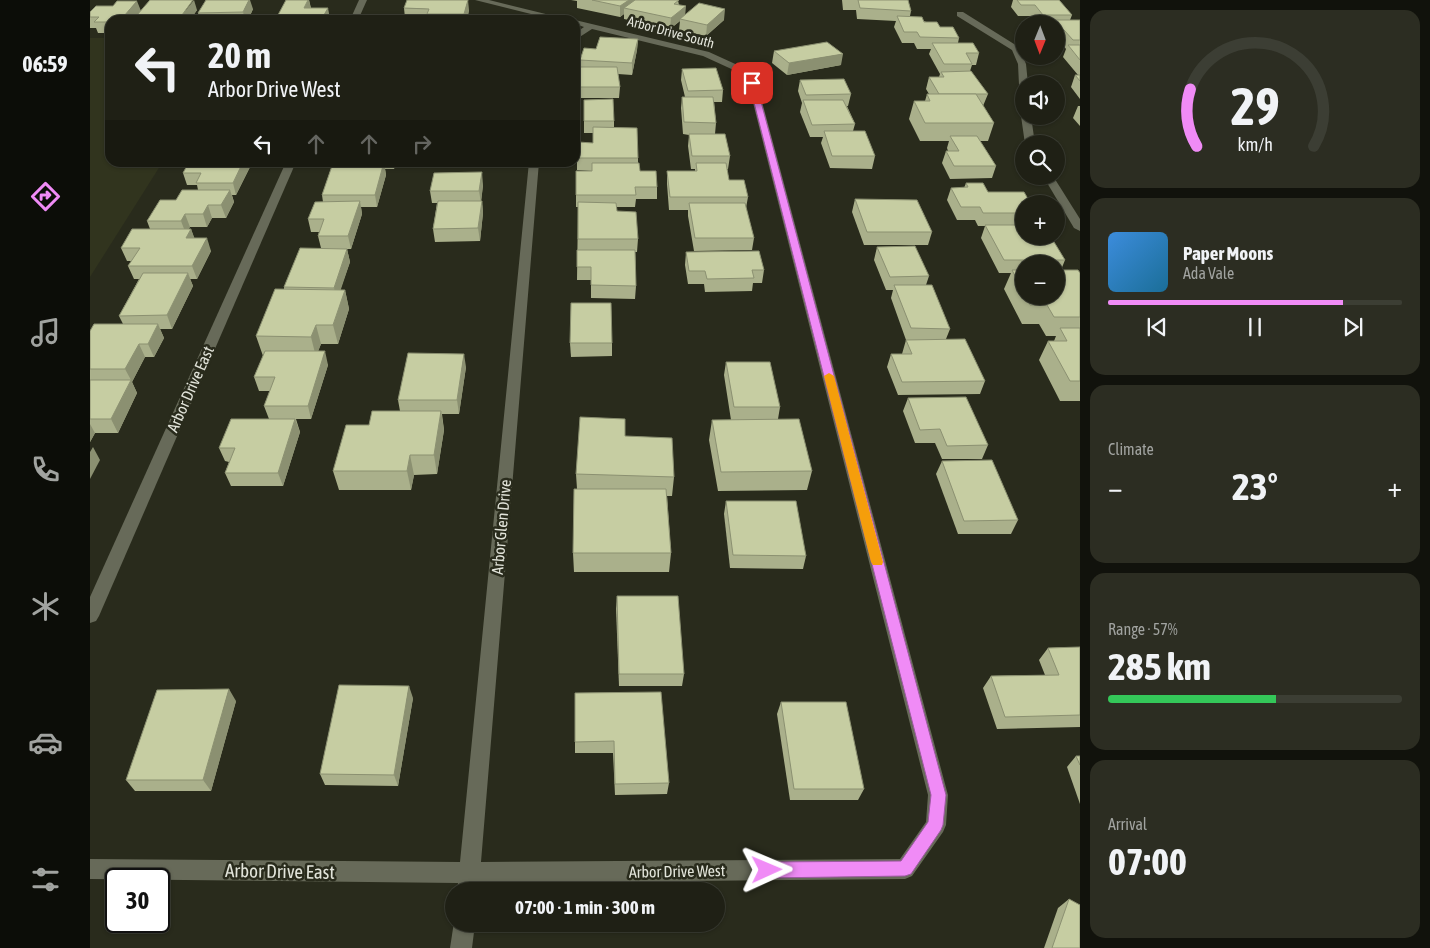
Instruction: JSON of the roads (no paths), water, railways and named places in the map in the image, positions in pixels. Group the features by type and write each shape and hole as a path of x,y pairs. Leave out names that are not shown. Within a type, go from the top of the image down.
{"street":[{"path":"356,15 363,0"},
{"path":"479,0 544,15"},
{"path":"960,14 1016,49 1022,64 1023,75"},
{"name":"Arbor Drive South","path":"580,23 706,54 742,70 752,83"},
{"path":"580,33 590,26"},
{"name":"Arbor Drive West","path":"469,882 905,868 936,825 938,795 752,83"},
{"name":"Arbor Drive East","path":"90,616 289,167"},
{"name":"Arbor Glen Drive","path":"469,882 534,167"},
{"path":"1053,185 1080,228"},
{"path":"1067,208 1080,208"},
{"name":"Arbor Drive East","path":"90,869 469,882"},
{"path":"461,948 463,932"}]}
